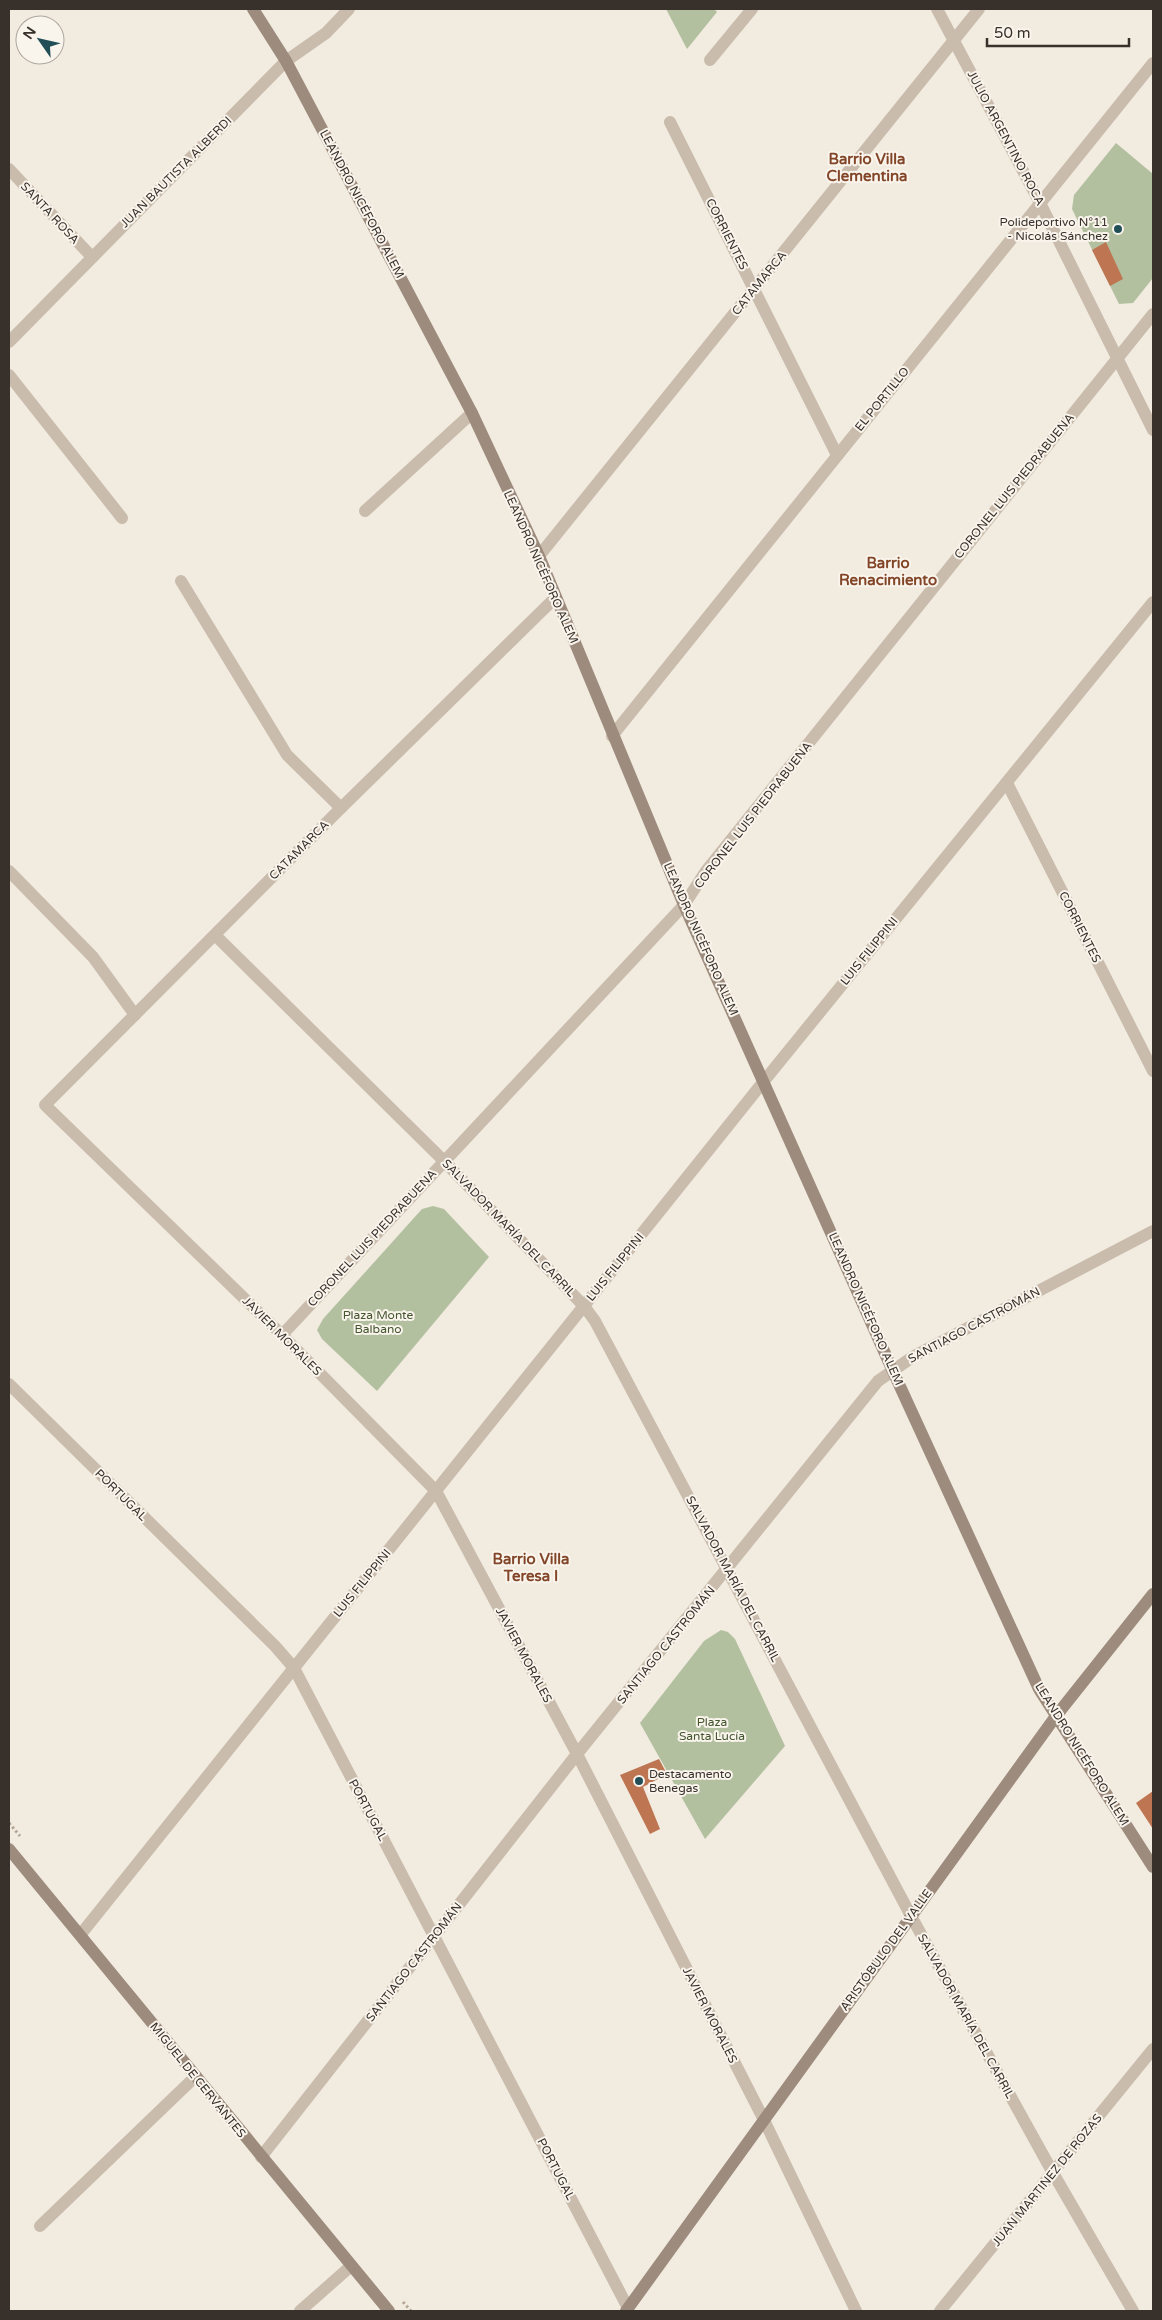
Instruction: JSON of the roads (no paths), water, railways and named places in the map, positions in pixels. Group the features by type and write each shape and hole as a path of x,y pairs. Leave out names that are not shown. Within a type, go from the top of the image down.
{"street":[{"name":"LEANDRO NICÉFORO ALEM","path":"253,9 286,61 472,413 556,597 612,736 684,905 892,1369 1040,1689 1153,1867"},
{"name":"JUAN BAUTISTA ALBERDI","path":"9,342 286,61 326,33 349,9"},
{"path":"710,60 752,9"},
{"name":"JULIO ARGENTINO ROCA","path":"937,9 1040,203 1153,430"},
{"name":"CATAMARCA","path":"538,556 979,9"},
{"name":"EL PORTILLO","path":"612,736 1153,63"},
{"name":"CORRIENTES","path":"670,122 837,454"},
{"name":"SANTA ROSA","path":"9,169 92,257"},
{"name":"CORONEL LUIS PIEDRABUENA","path":"282,1335 684,905 706,871 1153,314"},
{"path":"9,375 122,518"},
{"path":"365,511 472,413"},
{"path":"181,581 287,755 340,808"},
{"name":"CATAMARCA","path":"45,1105 340,808 556,597"},
{"name":"LUIS FILIPPINI","path":"81,1934 764,1081 1153,602"},
{"name":"CORRIENTES","path":"1007,783 1153,1071"},
{"path":"9,871 93,957 135,1015"},
{"name":"SALVADOR MARÍA DEL CARRIL","path":"215,935 444,1161 584,1306 608,1340 911,1916 1053,2173 1133,2311"},
{"name":"JAVIER MORALES","path":"45,1105 282,1335 436,1490 577,1754 764,2120 856,2311"},
{"name":"SANTIAGO CASTROMÁN","path":"261,2157 434,1934 865,1395 892,1369 914,1356 1153,1231"},
{"name":"PORTUGAL","path":"9,1384 275,1646 294,1668 434,1934 627,2310"},
{"name":"ARISTÓBULO DEL VALLE","path":"627,2310 1056,1716 1153,1594"},
{"name":"MIGUEL DE CERVANTES","path":"9,1849 81,1934 194,2077 389,2311"},
{"name":"JUAN MARTINEZ DE ROZAS","path":"940,2311 1153,2048"},
{"path":"40,2226 194,2077"},
{"path":"300,2311 351,2266"}],"place":[{"name":"Polideportivo N°11 - Nicolás Sánchez","path":"1118,229"},
{"name":"Destacamento Benegas","path":"639,1781"}],"district":[{"name":"Barrio Villa Clementina","path":"867,168"},
{"name":"Barrio Renacimiento","path":"888,572"},
{"name":"Barrio Villa Teresa I","path":"531,1568"}],"park label":[{"name":"Plaza Monte Balbano","path":"378,1322"},
{"name":"Plaza Santa Lucía","path":"712,1729"}]}
